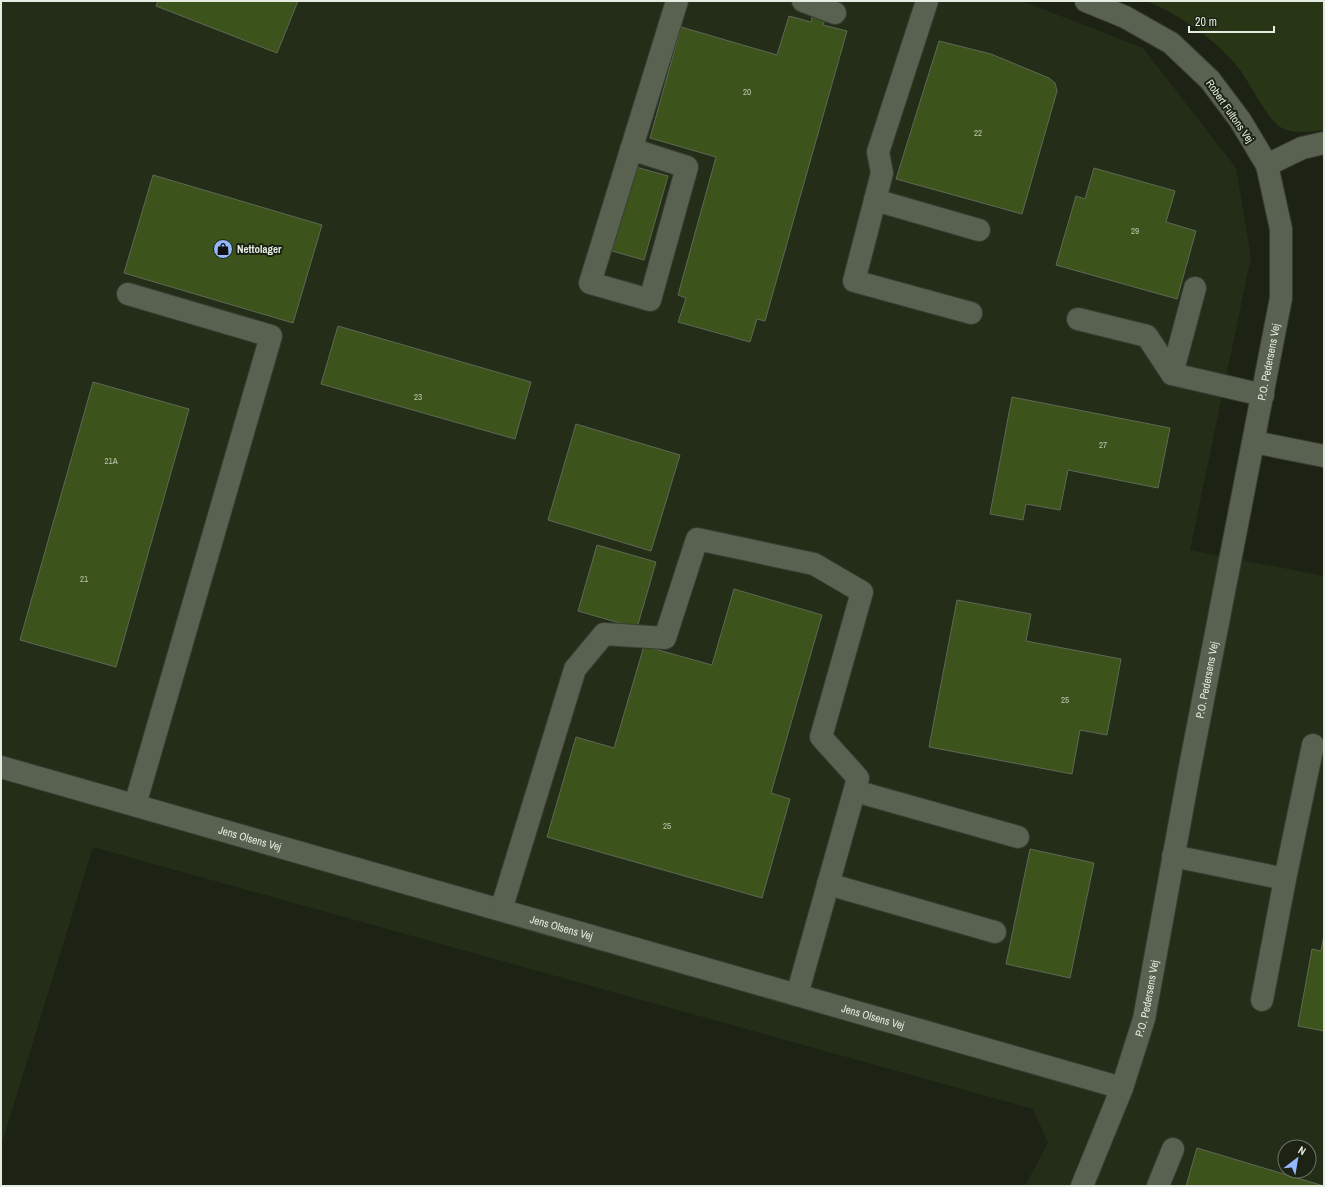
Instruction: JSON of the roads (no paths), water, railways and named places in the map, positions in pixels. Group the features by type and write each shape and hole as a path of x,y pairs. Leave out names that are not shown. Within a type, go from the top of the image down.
{"street":[{"path":"631,149 686,167 650,300 590,283 631,149 677,1"},
{"path":"803,1 835,13"},
{"path":"927,1 878,152 882,173 854,281 971,312"},
{"name":"Robert Fultons Vej","path":"1086,1 1125,16 1171,43 1210,80 1240,120 1267,165"},
{"path":"1267,165 1302,148 1324,143"},
{"name":"P.O. Pedersens Vej","path":"1082,1186 1122,1088 1144,1019 1173,856 1281,298 1281,229 1267,165"},
{"path":"875,200 979,230"},
{"path":"1172,374 1195,288"},
{"path":"128,294 271,336 135,805"},
{"path":"1078,319 1147,336 1172,374 1263,395"},
{"path":"1254,442 1324,456"},
{"path":"501,910 575,669 604,634 665,638 697,539 814,564 862,592 821,737 858,778 797,995"},
{"path":"1262,1000 1285,879 1313,746"},
{"name":"Jens Olsens Vej","path":"1,768 135,805 1122,1088"},
{"path":"855,791 1018,837"},
{"path":"1173,856 1285,879"},
{"path":"828,884 996,932"},
{"path":"1158,1186 1173,1149"}],"place":[{"name":"Nettolager","path":"223,249"}]}
